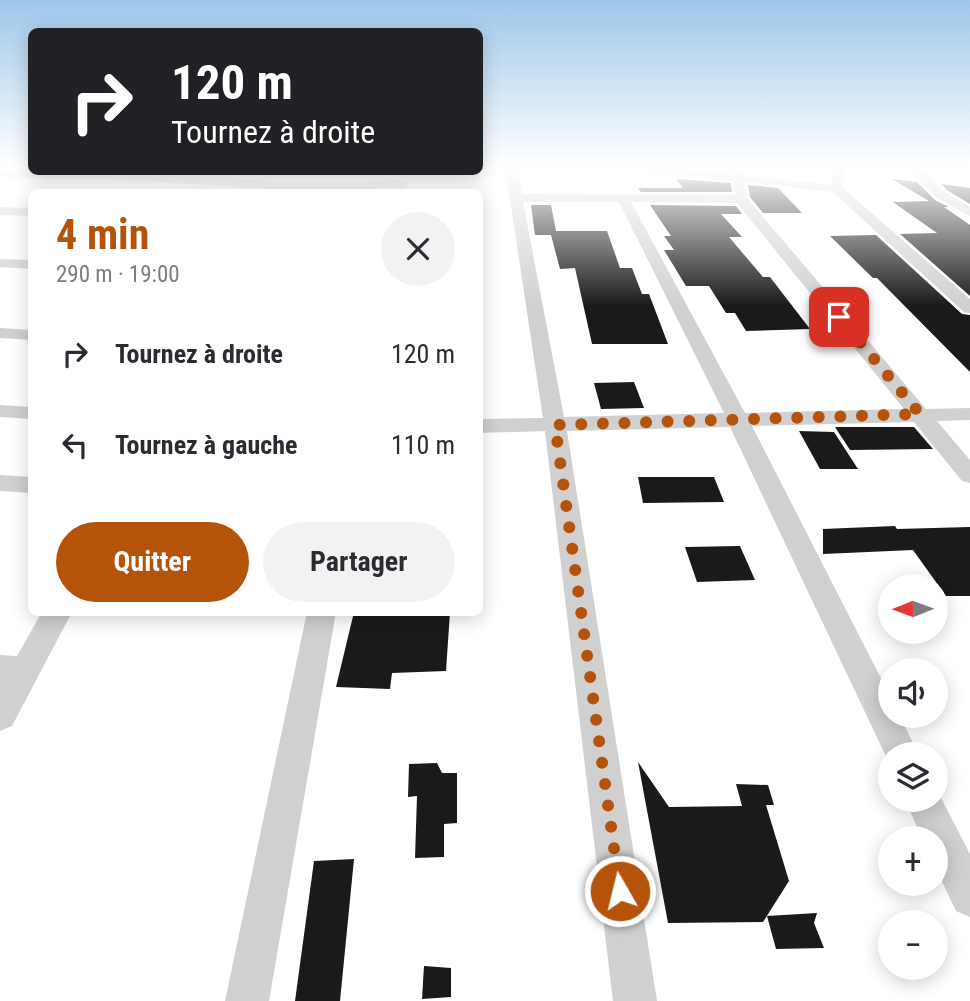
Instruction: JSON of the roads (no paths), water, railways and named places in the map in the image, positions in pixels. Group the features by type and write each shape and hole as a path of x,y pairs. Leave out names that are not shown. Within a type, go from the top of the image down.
{"street":[{"path":"519,213 555,425 635,1001"},
{"path":"632,213 738,420 895,742"},
{"path":"752,213 970,475"},
{"path":"864,213 970,308"},
{"path":"0,263 28,265"},
{"path":"0,333 28,335"},
{"path":"0,411 28,413"},
{"path":"483,426 970,414"},
{"path":"0,483 28,485"},
{"path":"0,715 14,670 55,616"},
{"path":"247,1001 321,616"},
{"path":"929,812 970,897"}]}
